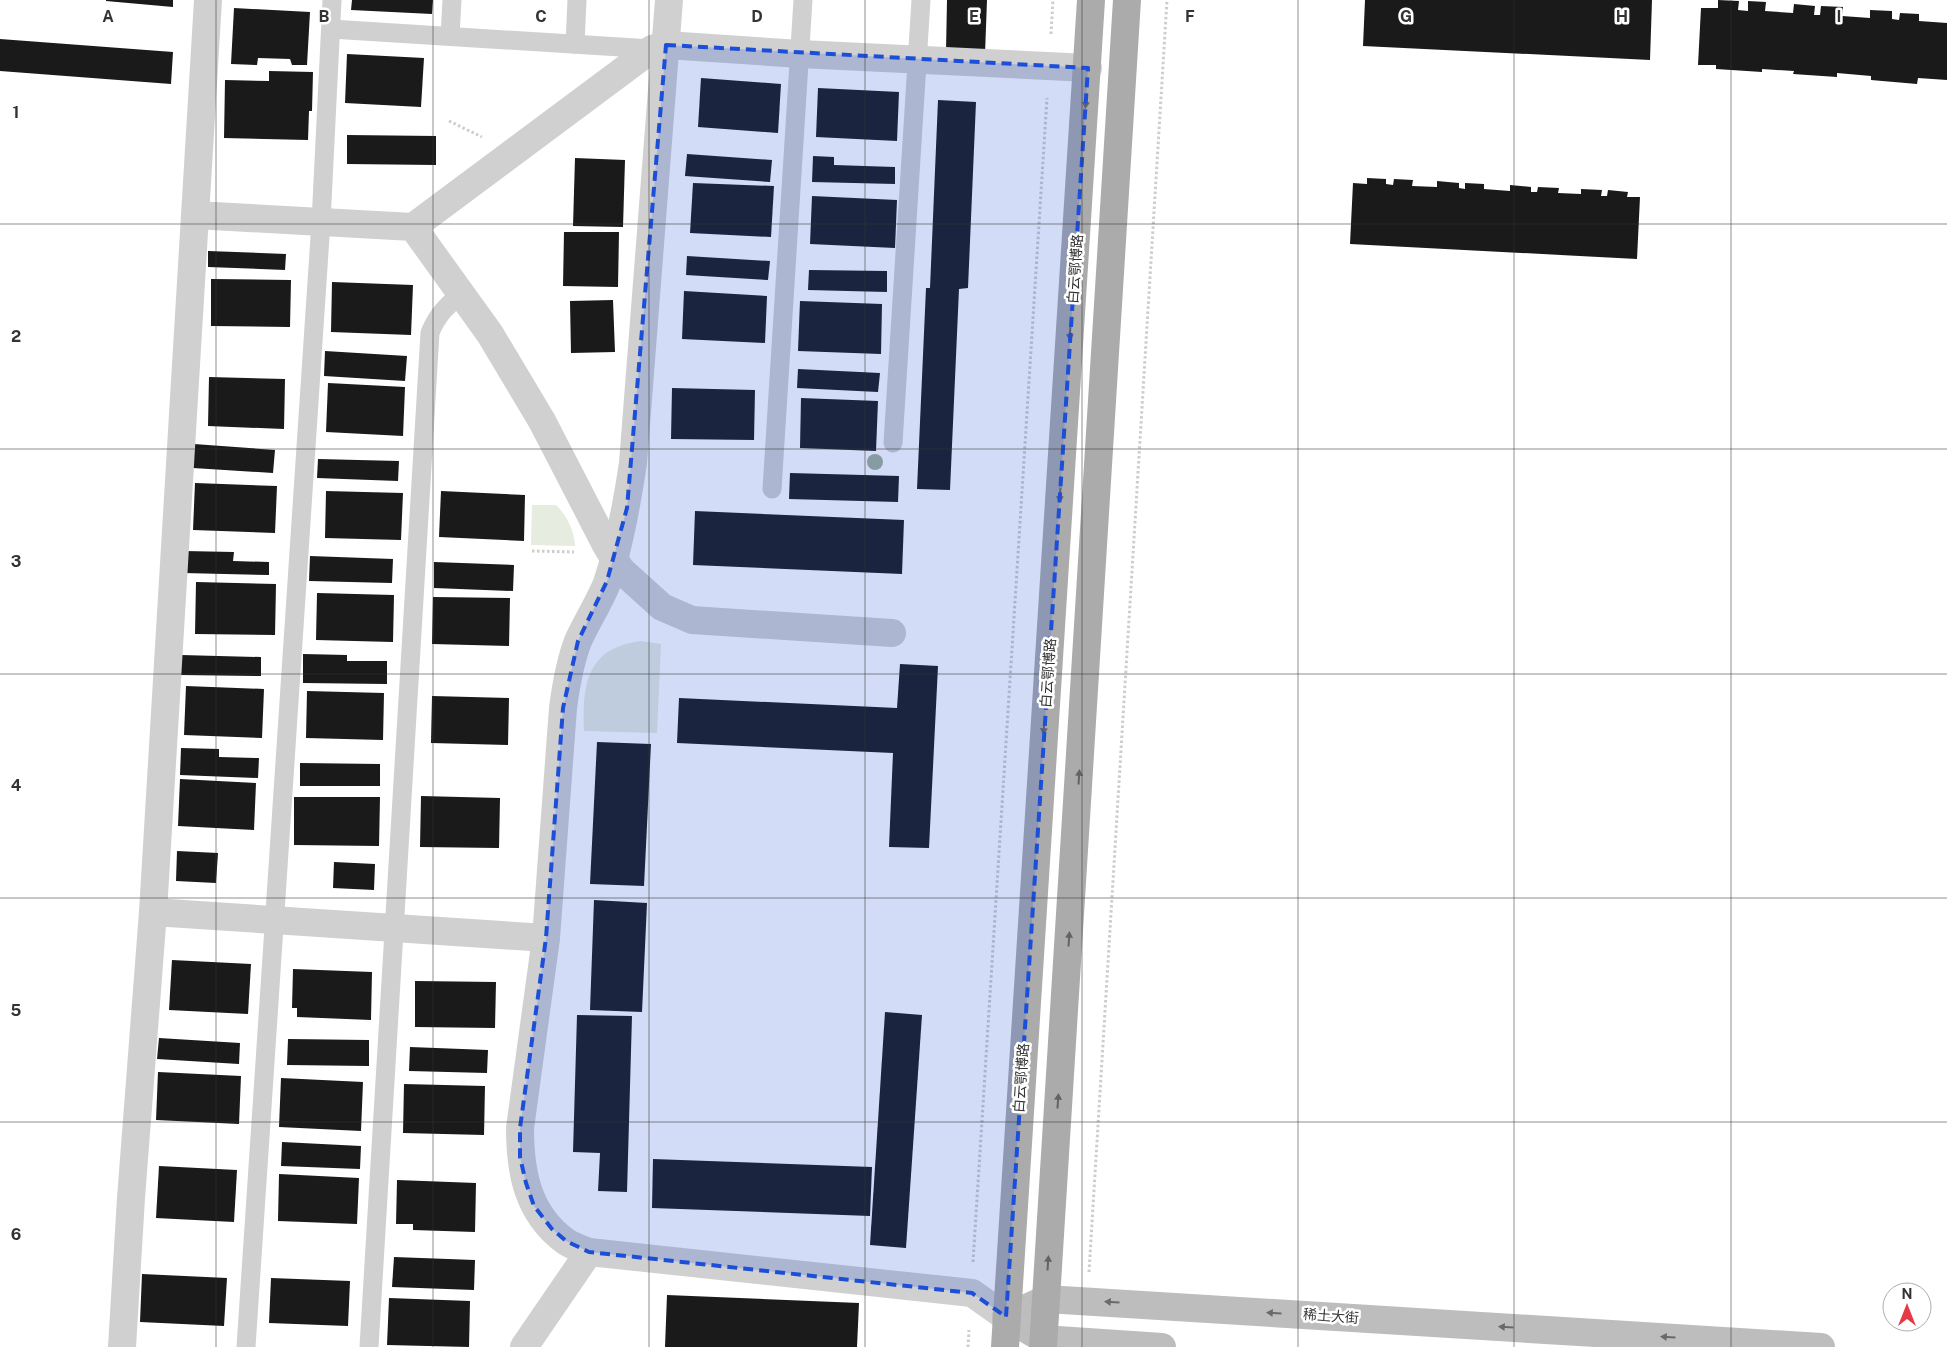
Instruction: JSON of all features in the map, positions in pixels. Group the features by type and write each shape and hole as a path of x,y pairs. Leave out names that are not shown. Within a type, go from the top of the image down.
{"main road":[{"name":"白云鄂博路","path":"1005,1347 1092,0"},
{"path":"1043,1343 1128,0"},
{"name":"稀土大街","path":"1006,1317 1046,1299 1822,1347"},
{"path":"1006,1317 1043,1343 1162,1347"}],"street":[{"path":"122,1347 131,1198 153,912 208,0"},
{"path":"669,0 659,47 633,463 627,508 614,558 598,604 578,641 568,675 563,708 546,938 520,1128 520,1157 534,1206 552,1229 566,1242 589,1252 972,1293 1006,1317"},
{"path":"195,215 413,227 659,47 1088,68"},
{"path":"413,227 490,334 542,421 621,570 662,607 692,620 892,633"},
{"path":"153,912 546,938"},
{"path":"524,1347 589,1252"}],"lane":[{"path":"246,1347 321,222 332,0"},
{"path":"450,36 452,0"},
{"path":"574,44 577,0"},
{"path":"772,489 803,0"},
{"path":"893,443 921,0"},
{"path":"331,29 574,44 659,47"},
{"path":"369,1347 430,333 435,320 442,310 461,293"}],"path":[{"path":"968,1347 1053,0"},
{"path":"1087,1301 1167,0"}],"highlighted area":[{"path":"666,45 1088,68 1006,1317 972,1293 589,1252 566,1241 552,1229 534,1206 526,1183 520,1157 520,1128 546,938 563,708 578,641 607,581 627,508"}],"shaded area":[{"path":"532,505 556,505 569,524 575,546 531,545"},
{"path":"641,641 661,644 657,733 584,731 584,699 591,671 598,660 609,652 623,645"}],"building":[{"path":"173,0 173,7 106,1"},
{"path":"352,0 433,0 432,14 351,10"},
{"path":"947,0 987,0 985,54 946,52"},
{"path":"1365,0 1652,0 1650,60 1363,46"},
{"path":"1718,0 1739,1 1738,10 1748,11 1748,1 1766,2 1765,11 1793,13 1794,4 1815,6 1814,15 1820,15 1821,6 1843,7 1842,16 1870,18 1870,10 1892,11 1892,19 1899,20 1900,13 1919,14 1919,21 1947,23 1947,80 1918,78 1917,84 1871,80 1871,76 1837,73 1837,77 1793,74 1794,71 1762,69 1762,72 1716,69 1716,65 1698,65 1701,8 1718,8"},
{"path":"234,8 310,12 307,65 292,65 290,59 258,58 257,65 231,64"},
{"path":"0,39 173,52 171,84 0,71"},
{"path":"347,54 424,58 421,107 345,103"},
{"path":"269,71 313,72 312,111 309,111 308,140 224,138 225,80 269,81"},
{"path":"701,78 781,84 778,133 698,127"},
{"path":"818,88 899,92 897,141 816,137"},
{"path":"938,100 976,102 968,288 959,289 950,490 917,489 926,288 930,288"},
{"path":"347,135 436,136 436,165 347,164"},
{"path":"687,154 772,160 770,182 685,176"},
{"path":"813,156 834,157 834,165 895,167 895,184 812,182"},
{"path":"575,158 625,160 623,227 573,226"},
{"path":"1367,178 1386,179 1386,184 1393,185 1394,179 1413,180 1412,186 1437,187 1437,181 1459,183 1459,188 1465,189 1465,183 1484,184 1484,189 1510,191 1510,185 1531,187 1531,192 1537,192 1538,187 1559,188 1558,193 1581,194 1581,189 1602,190 1601,196 1607,196 1608,190 1628,192 1627,197 1640,197 1637,259 1350,244 1353,183 1367,184"},
{"path":"693,183 774,186 771,237 690,233"},
{"path":"812,196 897,200 895,248 810,244"},
{"path":"564,232 619,232 618,287 563,286"},
{"path":"208,251 286,254 285,270 208,267"},
{"path":"687,256 770,261 768,280 686,275"},
{"path":"809,270 887,271 887,292 808,290"},
{"path":"211,279 291,280 290,327 211,326"},
{"path":"332,282 413,285 411,335 331,332"},
{"path":"684,291 767,296 765,343 682,339"},
{"path":"613,300 615,352 571,353 570,301"},
{"path":"800,301 882,304 881,354 798,351"},
{"path":"325,351 407,356 405,381 324,376"},
{"path":"798,369 880,373 878,392 797,388"},
{"path":"209,377 285,379 284,429 208,426"},
{"path":"328,383 405,387 403,436 326,432"},
{"path":"672,388 755,390 754,440 671,439"},
{"path":"801,398 878,401 876,451 800,448"},
{"path":"194,444 275,450 273,473 193,468"},
{"path":"318,459 399,461 398,481 317,478"},
{"path":"790,473 899,476 898,502 789,499"},
{"path":"195,483 277,486 275,533 193,530"},
{"path":"326,491 403,493 401,540 325,538"},
{"path":"441,491 525,495 524,541 439,537"},
{"path":"695,511 904,520 902,574 693,565"},
{"path":"184,551 234,552 233,561 269,562 269,575 183,573"},
{"path":"310,556 393,559 392,583 309,581"},
{"path":"434,562 514,565 513,591 434,588"},
{"path":"196,582 276,584 275,635 195,634"},
{"path":"317,593 394,595 393,642 316,640"},
{"path":"433,597 510,598 509,646 432,644"},
{"path":"303,654 347,655 347,661 387,661 387,684 303,683"},
{"path":"181,655 261,657 261,676 180,675"},
{"path":"900,664 938,666 929,848 889,847 893,753 677,743 679,698 897,708"},
{"path":"186,686 264,689 262,738 184,735"},
{"path":"307,691 384,693 383,740 306,738"},
{"path":"432,696 509,698 508,745 431,743"},
{"path":"597,742 651,744 644,886 590,884"},
{"path":"181,748 219,749 219,757 259,758 258,778 180,775"},
{"path":"300,763 380,764 380,786 300,786"},
{"path":"180,779 256,783 254,830 178,826"},
{"path":"421,796 500,798 499,848 420,847"},
{"path":"294,797 380,797 379,846 294,845"},
{"path":"177,851 218,853 216,883 176,881"},
{"path":"334,862 375,864 374,890 333,888"},
{"path":"594,900 647,903 642,1012 590,1010"},
{"path":"172,960 251,964 248,1014 169,1010"},
{"path":"293,969 372,972 371,1020 297,1017 297,1008 292,1008"},
{"path":"415,981 496,982 495,1028 415,1027"},
{"path":"885,1012 922,1015 906,1248 870,1245"},
{"path":"577,1015 632,1016 627,1192 598,1191 600,1153 573,1152"},
{"path":"159,1038 240,1043 239,1064 157,1059"},
{"path":"288,1039 369,1040 369,1066 287,1065"},
{"path":"410,1047 488,1050 487,1073 409,1071"},
{"path":"158,1072 241,1076 239,1124 156,1120"},
{"path":"281,1078 363,1082 361,1131 279,1127"},
{"path":"404,1084 485,1086 484,1135 403,1133"},
{"path":"282,1142 361,1146 360,1169 281,1166"},
{"path":"653,1159 872,1167 870,1216 652,1208"},
{"path":"159,1166 237,1170 234,1222 156,1218"},
{"path":"279,1174 359,1178 357,1224 278,1221"},
{"path":"397,1180 476,1183 475,1232 413,1230 413,1224 396,1224"},
{"path":"394,1257 475,1260 474,1290 392,1287"},
{"path":"142,1274 227,1278 224,1326 140,1322"},
{"path":"271,1278 350,1281 348,1326 269,1323"},
{"path":"667,1295 859,1303 857,1347 665,1347"},
{"path":"389,1298 470,1301 469,1347 387,1345"}]}
